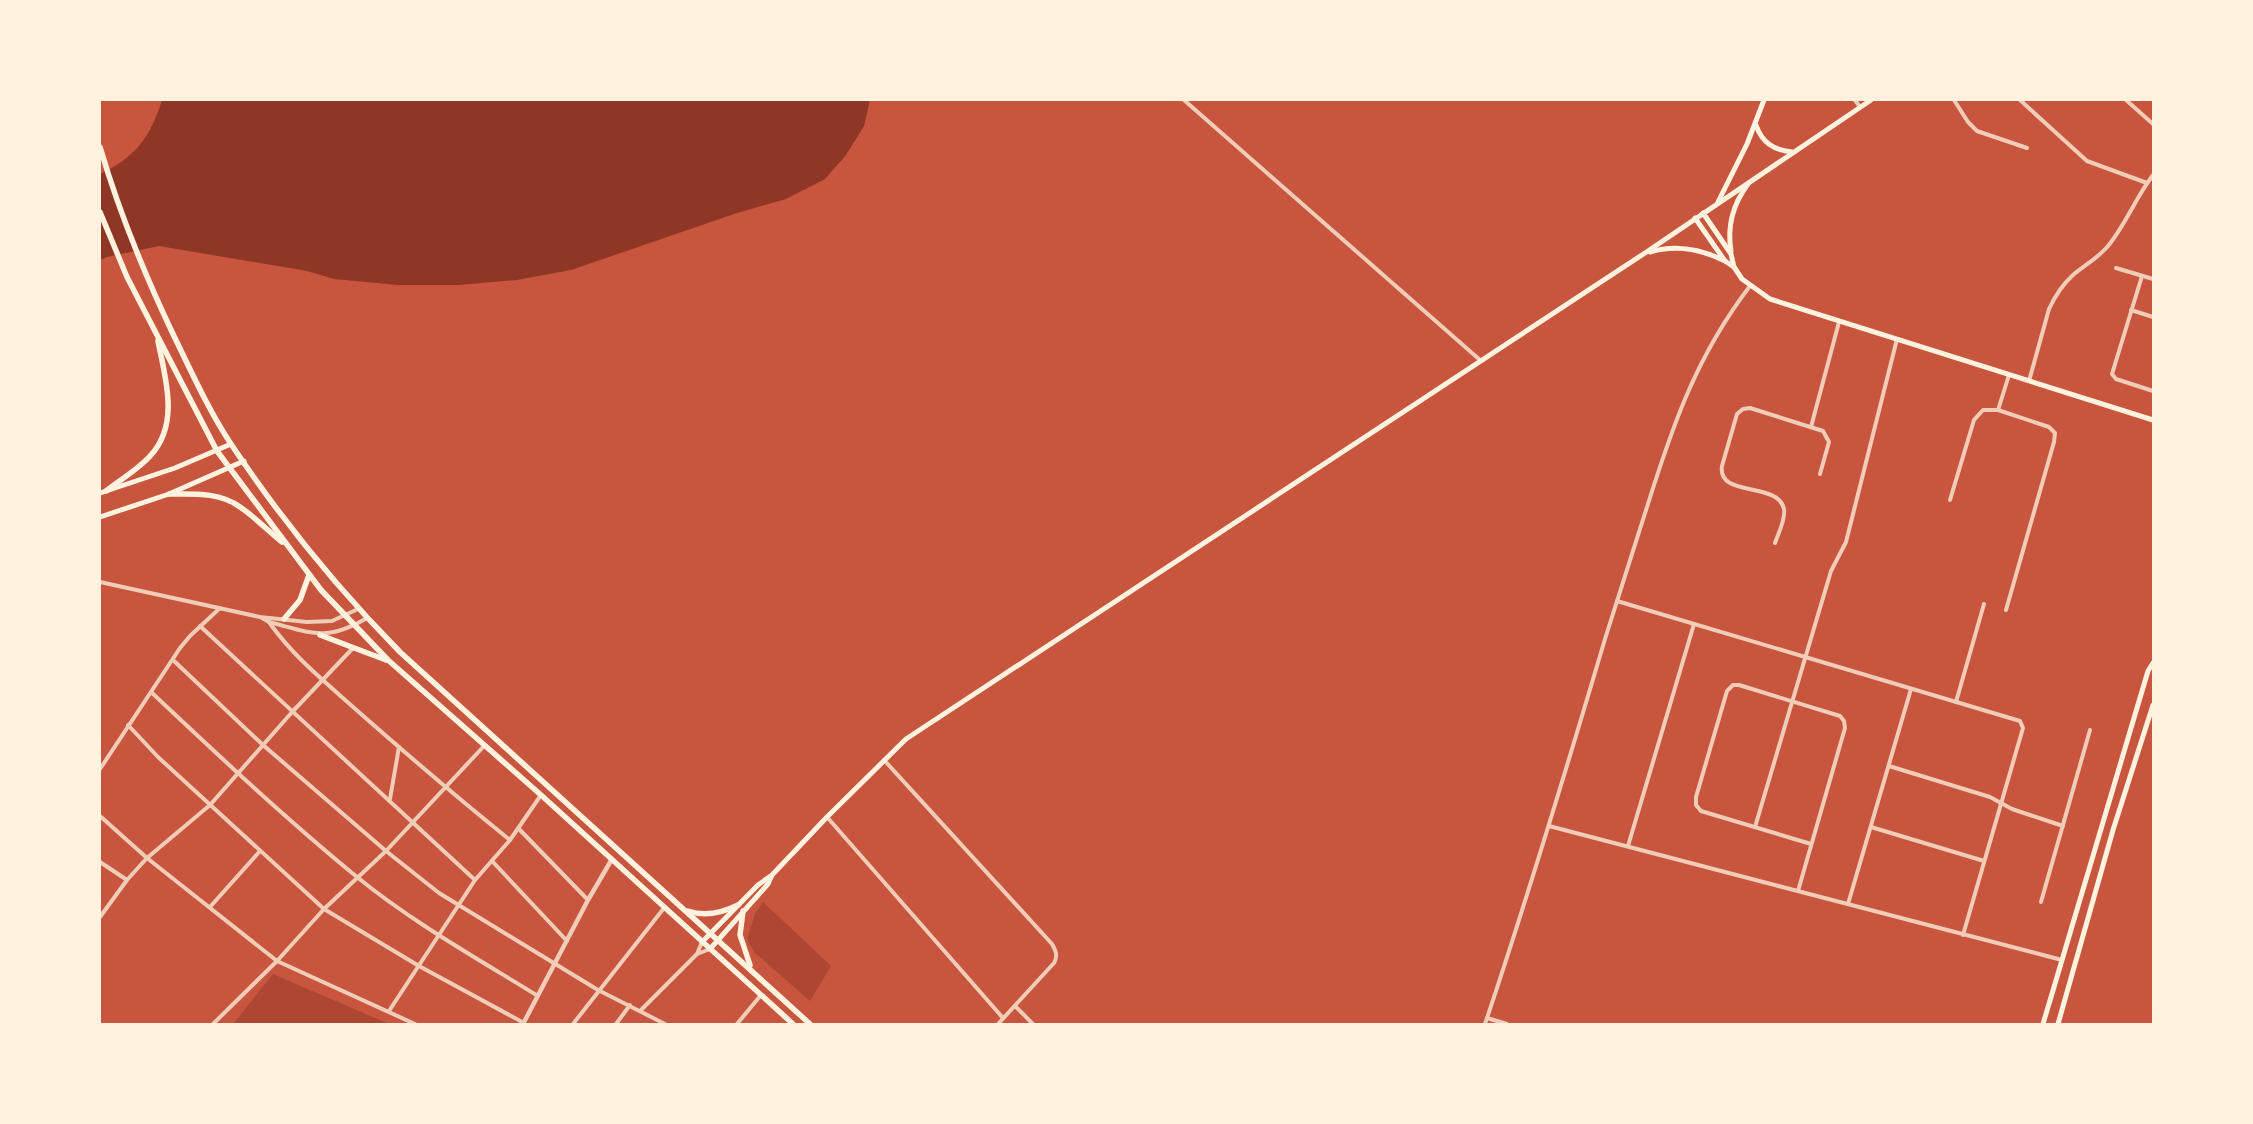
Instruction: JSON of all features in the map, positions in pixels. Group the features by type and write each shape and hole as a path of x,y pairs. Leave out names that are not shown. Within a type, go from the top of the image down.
{"main road":[{"path":"1718,203 1756,124 1764,100"},
{"path":"702,942 764,880 772,875 827,817 906,739 1645,253 1753,178 1871,100"},
{"path":"1756,124 1758,132 1769,145 1776,149 1792,152"},
{"path":"100,148 141,266 188,366 231,444 319,565 400,652 810,1024"},
{"path":"1753,178 1741,195 1733,214 1730,234 1734,267 1742,279 1750,286 1781,304 2153,420"},
{"path":"100,212 127,277 217,451 309,575 354,626 388,660 541,795 793,1024"},
{"path":"1703,212 1731,254"},
{"path":"1695,218 1724,261"},
{"path":"1645,253 1668,248 1685,248 1703,252 1734,267"},
{"path":"103,492 151,455 160,442 165,428 168,391 156,332"},
{"path":"103,492 175,468 231,444"},
{"path":"100,517 169,494 244,462"},
{"path":"169,494 204,494 230,501 249,514 288,547"},
{"path":"284,619 300,600 309,575"},
{"path":"320,635 388,660"},
{"path":"2043,1024 2148,672 2153,664"},
{"path":"2058,1024 2113,830 2153,705"},
{"path":"710,949 768,884 772,875"},
{"path":"684,910 695,913 718,914 738,905"},
{"path":"743,911 740,935 745,955 752,970"}],"street":[{"path":"1184,100 1480,360"},
{"path":"1855,100 1860,107"},
{"path":"1954,100 1968,122 1977,131 2027,148"},
{"path":"2020,100 2087,161 2147,183"},
{"path":"2126,100 2153,124"},
{"path":"2029,382 2049,309 2054,300 2073,275 2107,248 2124,224 2153,175"},
{"path":"2116,268 2153,279"},
{"path":"2142,276 2112,374 2116,379 2153,391"},
{"path":"1485,1024 1549,826 1654,481 1688,388 1721,327 1750,286"},
{"path":"2131,310 2153,317"},
{"path":"1811,427 1838,322"},
{"path":"1755,827 1831,571 1846,542 1896,339"},
{"path":"1998,410 2009,375"},
{"path":"1775,543 1784,514 1780,501 1772,495 1730,483 1722,473 1735,417 1740,411 1750,408 1823,431 1829,439 1820,474"},
{"path":"1950,500 1974,420 1983,410 1998,410 2048,427 2055,433 2056,438 2006,610"},
{"path":"100,582 260,617 318,623 332,621 358,609"},
{"path":"1617,602 2018,720 2023,725 1963,934"},
{"path":"1956,702 1984,604"},
{"path":"100,769 190,636 220,608"},
{"path":"260,617 270,622 320,635 341,631 367,618"},
{"path":"270,622 284,644 323,680 445,788 510,840"},
{"path":"1628,846 1694,624"},
{"path":"200,626 414,821 475,880"},
{"path":"100,917 127,880 147,858 210,805 293,711 353,648"},
{"path":"173,660 263,745 386,850 458,906 598,990 665,1024"},
{"path":"1798,891 1812,844 1845,724 1840,716 1739,685 1733,685 1728,688 1696,797 1696,805 1701,811 1812,844"},
{"path":"1848,904 1911,689"},
{"path":"151,692 239,774 358,878 439,935 538,996"},
{"path":"128,725 158,757 324,909 419,966 523,1024 588,900 612,859"},
{"path":"2042,902 2090,730"},
{"path":"213,1024 277,961 324,909 386,850 484,746"},
{"path":"390,799 399,747"},
{"path":"884,760 1056,950 1054,964 998,1024"},
{"path":"1889,766 1990,797 2000,803 2063,826"},
{"path":"389,1011 475,880 519,829 541,795"},
{"path":"100,816 147,858 277,961 415,1024"},
{"path":"827,817 1003,1018"},
{"path":"1549,826 2062,960"},
{"path":"1871,827 1984,861"},
{"path":"519,829 588,900"},
{"path":"210,907 260,851"},
{"path":"492,861 567,941"},
{"path":"100,862 127,880"},
{"path":"573,1024 664,908"},
{"path":"640,1011 697,954 702,942"},
{"path":"697,954 710,949"},
{"path":"737,1024 761,995"},
{"path":"616,1024 630,1006"},
{"path":"1014,1006 1033,1024"},
{"path":"1487,1018 1507,1024"}],"shaded area":[{"path":"162,100 870,100 864,126 846,155 825,179 786,199 737,213 571,270 517,280 458,285 398,285 334,279 307,271 159,246 100,260 100,174 123,161 140,144 153,124"},
{"path":"763,902 831,966 810,1001 754,952 747,939 755,914"},
{"path":"273,974 389,1024 233,1024"}]}
